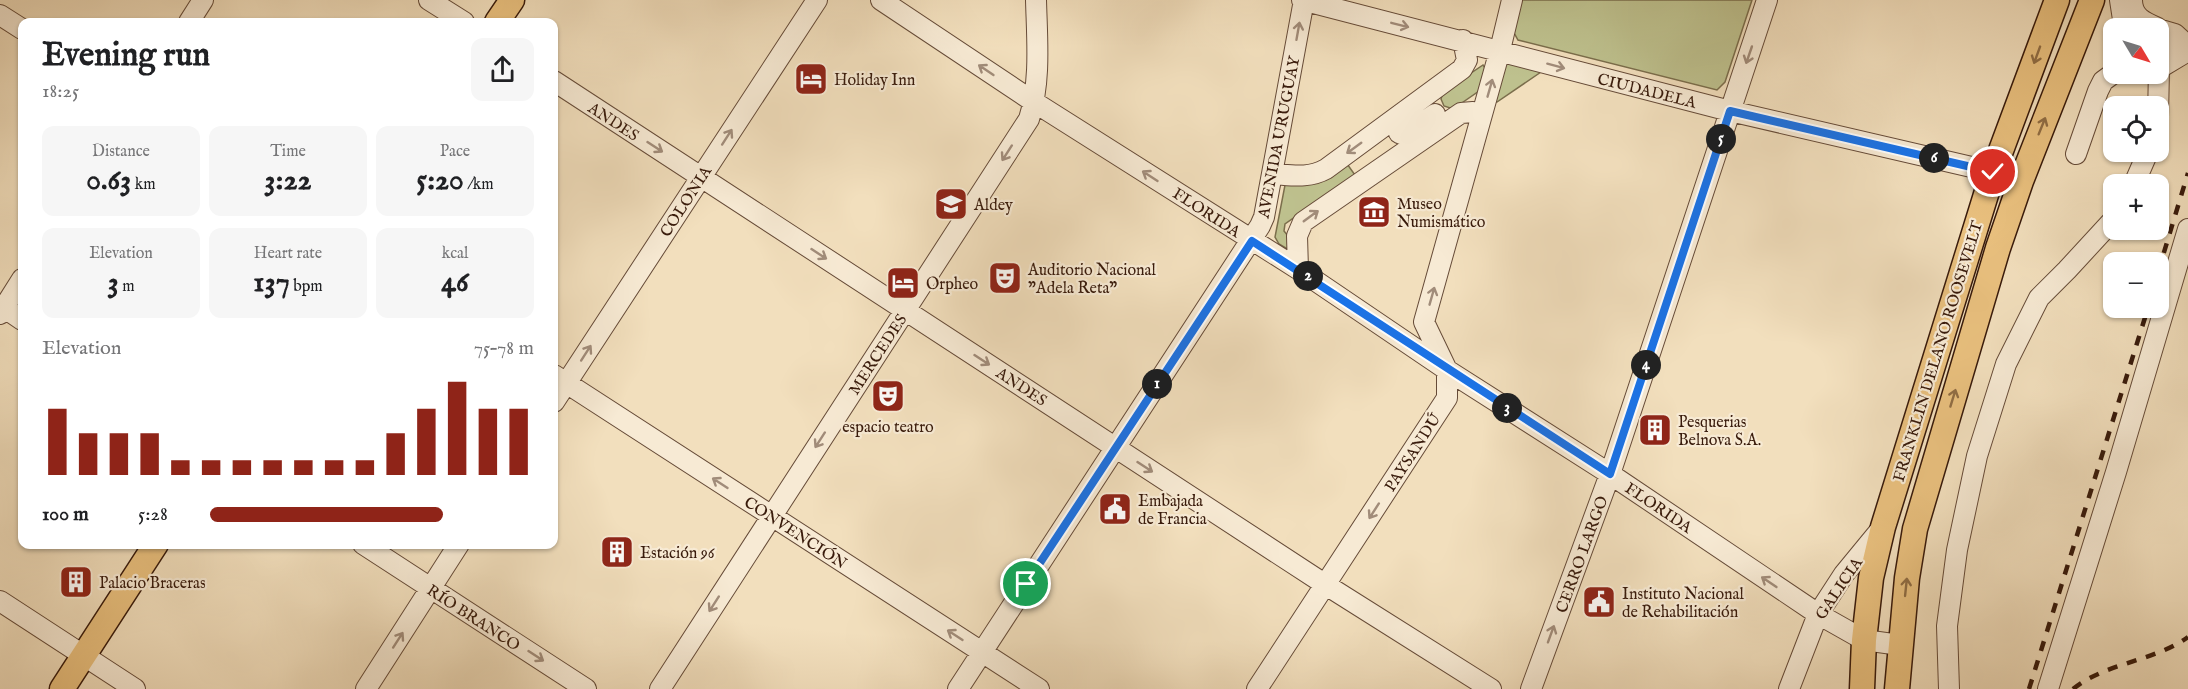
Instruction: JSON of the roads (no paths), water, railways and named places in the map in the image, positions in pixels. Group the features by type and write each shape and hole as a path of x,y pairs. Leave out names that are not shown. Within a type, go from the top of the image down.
{"main road":[{"path":"500,18 512,0"},
{"name":"FRANKLIN DELANO ROOSEVELT","path":"1862,689 1864,640 1871,578 1883,526 1993,172 2057,0"},
{"name":"FRANKLIN DELANO ROOSEVELT","path":"1897,689 1907,578 1915,529 1998,248 2085,2"},
{"path":"62,689 153,549"}],"street":[{"path":"192,18 203,0"},
{"path":"429,0 458,18"},
{"name":"COLONIA","path":"560,379 700,177 817,0"},
{"name":"FLORIDA","path":"881,0 1034,102 1298,269 1447,370 1610,474 1818,615 1864,640"},
{"name":"MERCEDES","path":"660,689 1029,119 1034,102 1037,54 1036,0"},
{"name":"CIUDADELA","path":"1303,0 1730,111 1993,172"},
{"name":"AVENIDA URUGUAY","path":"958,689 1252,241 1264,217 1303,0"},
{"name":"PAYSANDÚ","path":"1257,689 1447,398 1447,370 1424,322 1512,0"},
{"name":"CERRO LARGO","path":"1531,689 1610,474 1767,0"},
{"path":"2120,0 2123,18"},
{"path":"2132,0 2136,15 2139,18"},
{"path":"0,15 18,26"},
{"path":"2169,32 2175,34 2188,46"},
{"path":"1298,269 1297,236 1303,222 1400,155 1462,69 1467,60 1464,40"},
{"path":"2169,48 2188,46"},
{"path":"2169,63 2188,51"},
{"path":"2076,154 2103,81"},
{"name":"ANDES","path":"558,84 1326,585 1491,689"},
{"path":"1272,174 1304,176 1318,173 1390,131 1433,111 1461,113 1473,111 1482,114"},
{"path":"1390,131 1400,155"},
{"path":"2048,689 2188,230"},
{"path":"1949,689 1947,626 1957,550 1977,456 2006,364 2038,298 2103,231"},
{"path":"1971,239 1998,248"},
{"path":"18,285 1,309 18,318"},
{"name":"CONVENCIÓN","path":"560,379 1039,689"},
{"name":"GALICIA","path":"1789,689 1818,615 1844,574 1883,526"},
{"name":"RÍO BRANCO","path":"371,549 586,689"},
{"path":"366,689 456,549"},
{"path":"0,601 135,689"},
{"path":"1864,640 1900,645"}],"railway":[{"path":"2164,252 2188,173"},
{"path":"2029,689 2145,318"},
{"path":"2073,689 2100,673 2160,652 2188,637"}],"place":[{"name":"Holiday Inn","path":"811,79"},
{"name":"Aldey","path":"951,204"},
{"name":"Museo Numismático","path":"1374,212"},
{"name":"Auditorio Nacional \"Adela Reta\"","path":"1005,278"},
{"name":"Orpheo","path":"903,283"},
{"name":"espacio teatro","path":"888,396"},
{"name":"Pesquerias Belnova S.A.","path":"1655,430"},
{"name":"Embajada de Francia","path":"1115,509"},
{"name":"Estación 96","path":"617,552"},
{"name":"Palacio Braceras","path":"76,582"},
{"name":"Instituto Nacional de Rehabilitación","path":"1599,602"}]}
